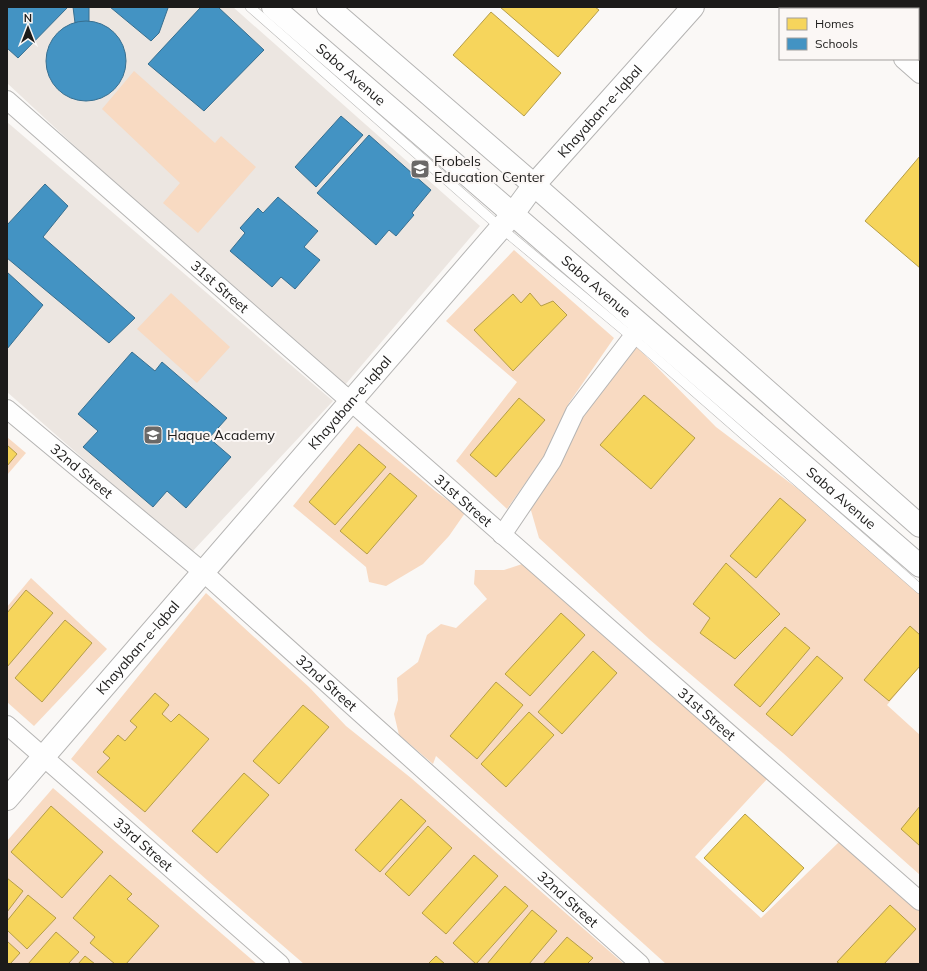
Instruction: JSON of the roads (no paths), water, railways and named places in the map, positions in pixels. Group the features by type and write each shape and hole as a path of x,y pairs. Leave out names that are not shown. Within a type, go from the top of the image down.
{"main road":[{"name":"Saba Avenue","path":"273,7 506,221 920,566"},
{"path":"328,7 534,185 920,526"},
{"name":"Khayaban-e-Iqbal","path":"7,799 506,221 534,185 693,7"}],"street":[{"path":"904,60 920,74"},
{"name":"31st Street","path":"7,100 920,901"},
{"path":"502,534 552,461 575,412 637,331"},
{"name":"32nd Street","path":"7,409 203,572 640,964"},
{"name":"33rd Street","path":"7,725 280,964"}],"lane":[{"path":"250,7 506,221"},
{"path":"637,331 920,589"}],"place":[{"name":"Frobels Education Center","path":"420,169"},
{"name":"Haque Academy","path":"153,435"}]}
